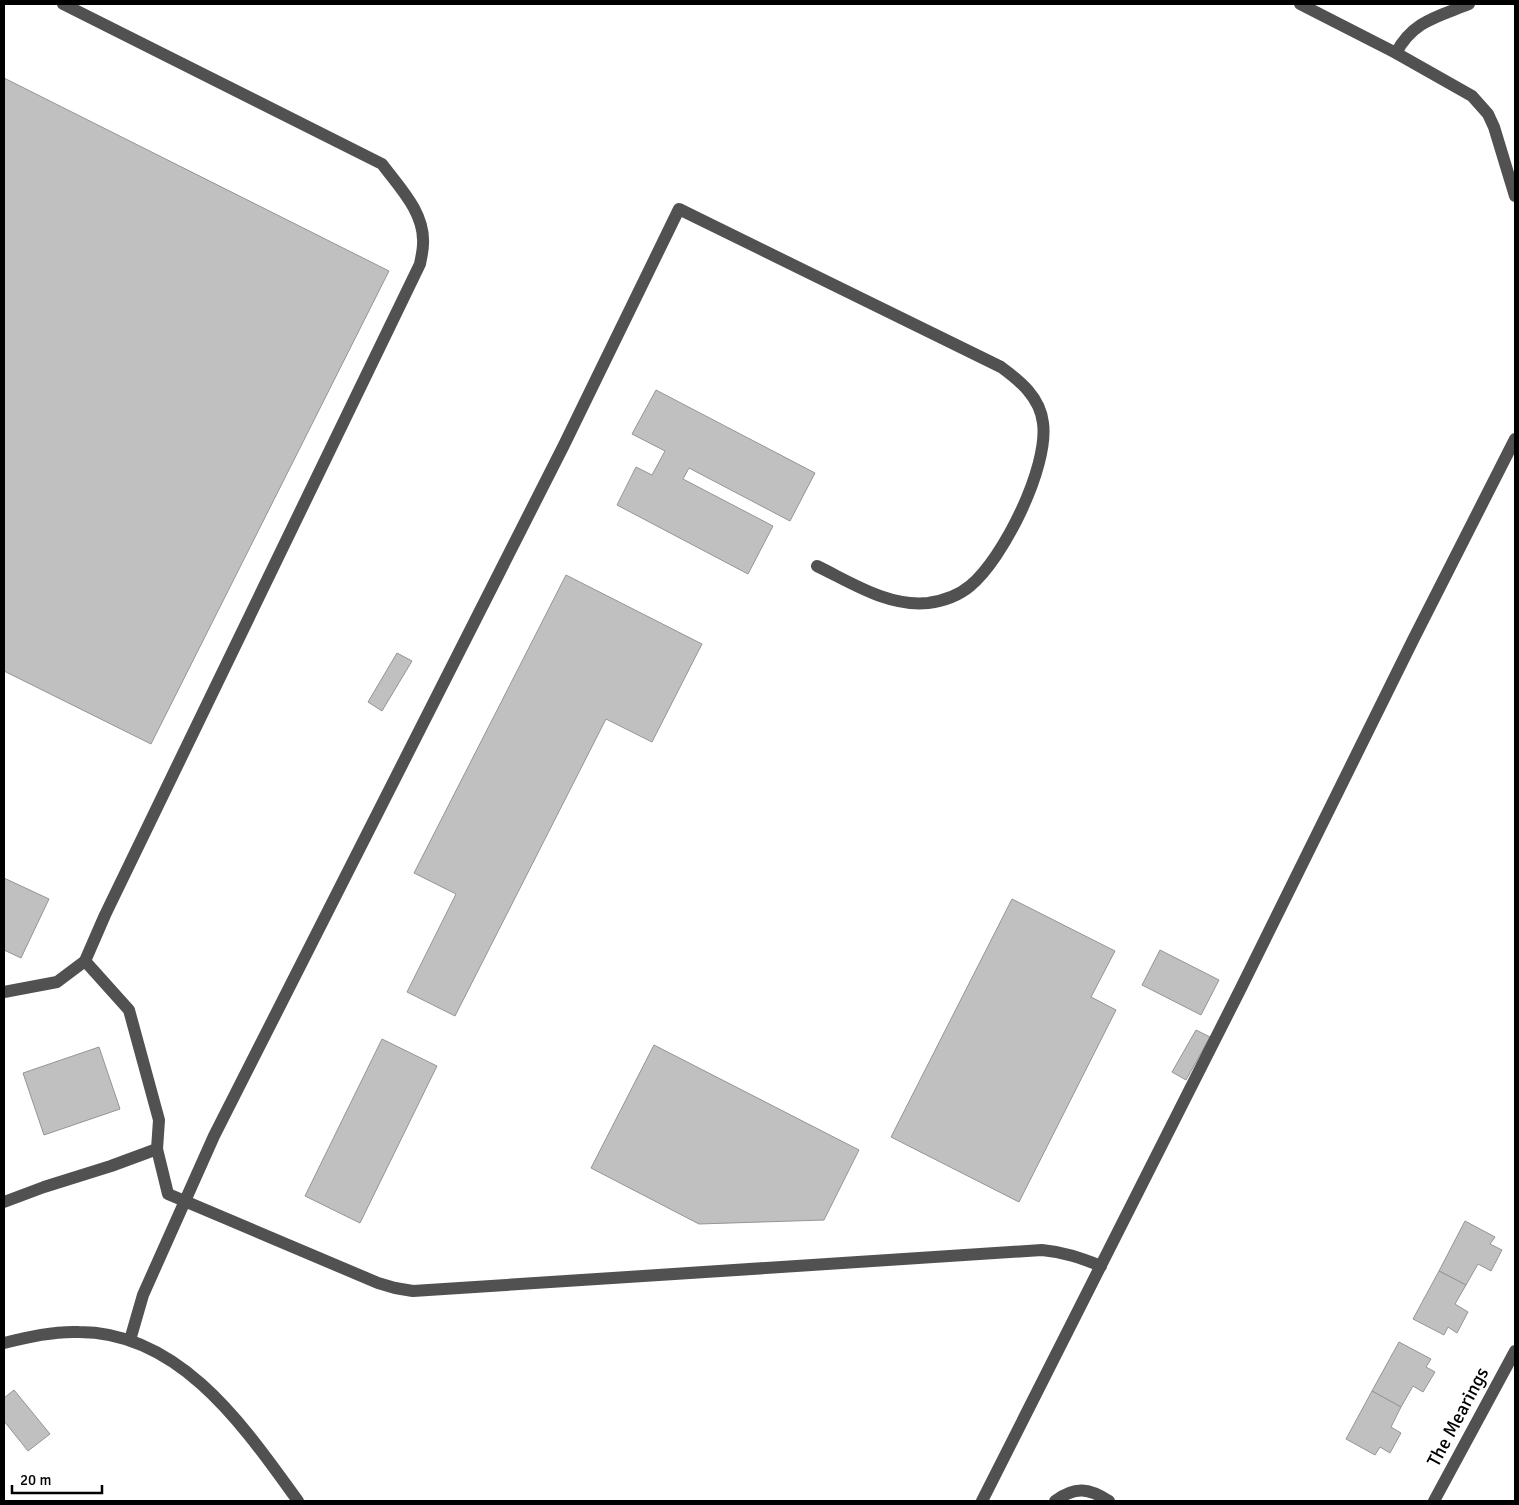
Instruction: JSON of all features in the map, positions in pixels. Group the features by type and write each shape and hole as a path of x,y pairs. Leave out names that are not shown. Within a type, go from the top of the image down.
{"street":[{"path":"4,992 57,982 85,961 104,915 420,264 423,243 421,223 412,204 382,164 63,4"},
{"path":"1300,4 1396,52 1472,96 1488,114 1494,127 1515,196"},
{"path":"1396,52 1412,30 1469,4"},
{"path":"130,1340 143,1295 214,1136 460,647 564,445 679,209 1000,367 1020,381 1039,407 1043,423 1043,444 1038,467 1029,492 995,557 970,586 956,595 942,600 912,604 896,602 818,566"},
{"path":"982,1501 1515,440"},
{"path":"85,961 129,1010 159,1120 157,1149 168,1194 378,1283 413,1291 1042,1250 1062,1252 1101,1266"},
{"path":"4,1202 157,1149"},
{"path":"4,1343 57,1333 99,1333 130,1340 162,1354 197,1380 219,1401 271,1464 298,1501"},
{"name":"The Mearings","path":"1434,1501 1515,1351"},
{"path":"1055,1501 1066,1493 1076,1490 1098,1494 1109,1501"}],"building":[{"path":"4,78 389,271 151,744 4,671"},
{"path":"656,390 815,473 790,521 689,468 683,479 773,526 748,574 617,505 636,467 652,475 665,451 632,434"},
{"path":"566,575 702,644 652,742 606,719 455,1016 407,992 456,894 414,873"},
{"path":"397,653 412,661 382,711 368,702"},
{"path":"4,878 49,899 21,958 4,950"},
{"path":"1012,899 1115,951 1091,997 1116,1010 1019,1202 891,1137"},
{"path":"1160,950 1219,980 1201,1015 1142,985"},
{"path":"1196,1030 1210,1037 1186,1080 1172,1072"},
{"path":"382,1039 437,1066 360,1223 305,1196"},
{"path":"654,1045 859,1150 824,1220 699,1224 591,1168"},
{"path":"99,1047 120,1109 44,1135 23,1073"},
{"path":"1465,1221 1495,1237 1490,1244 1502,1250 1491,1271 1478,1264 1466,1285 1439,1271"},
{"path":"1439,1271 1466,1285 1455,1304 1468,1312 1457,1333 1448,1327 1444,1335 1413,1319"},
{"path":"1399,1342 1431,1359 1426,1367 1435,1372 1423,1392 1413,1386 1401,1407 1372,1391"},
{"path":"14,1390 50,1434 28,1451 4,1421 4,1398"},
{"path":"1372,1391 1401,1407 1391,1427 1401,1433 1390,1453 1380,1447 1375,1455 1346,1439"}]}
